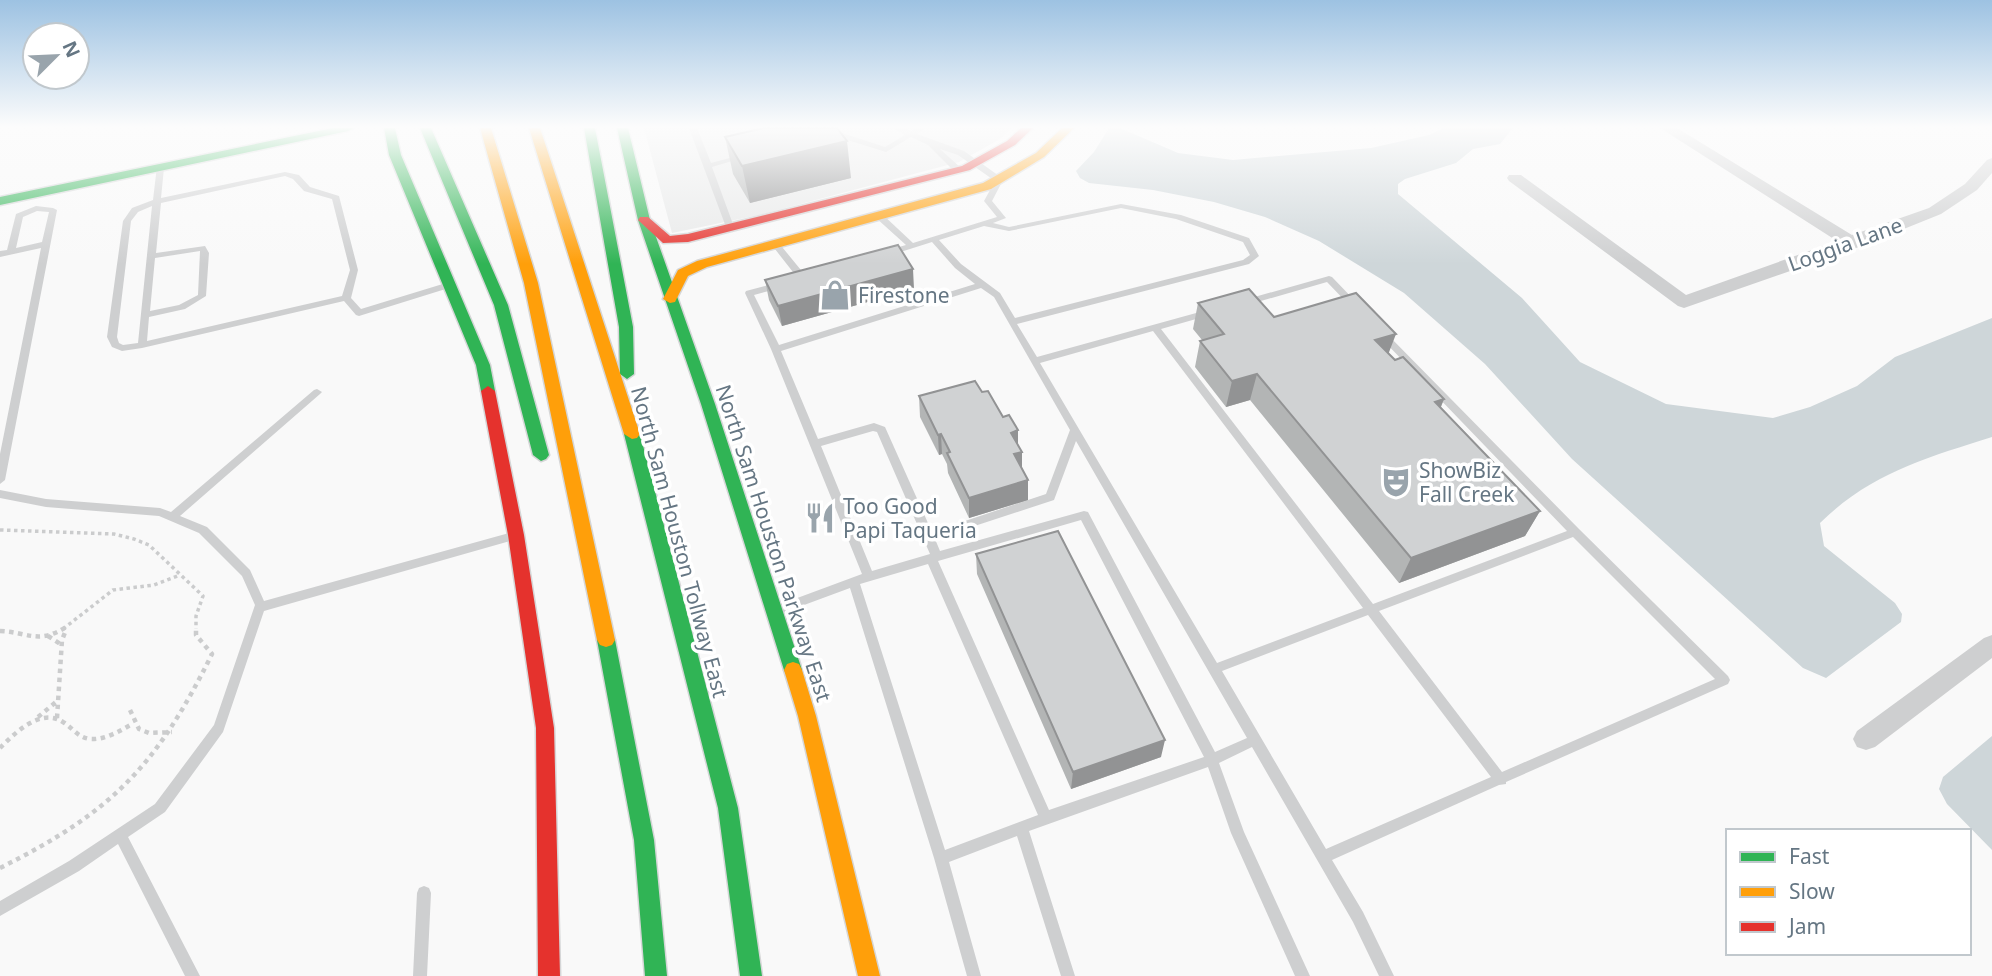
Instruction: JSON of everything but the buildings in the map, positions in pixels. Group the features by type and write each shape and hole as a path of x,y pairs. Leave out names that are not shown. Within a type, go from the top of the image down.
{"main road":[{"path":"0,201 38,201 137,174"},
{"path":"403,174 483,365 516,535 545,728 549,976"},
{"path":"445,174 501,305 546,474"},
{"path":"499,174 531,283 631,761 644,840 656,976"},
{"name":"North Sam Houston Tollway East","path":"549,174 628,418 728,808 751,976"},
{"path":"597,174 626,327 628,418"},
{"name":"North Sam Houston Parkway East","path":"633,174 644,220 708,404 807,716 869,976"},
{"path":"644,220 667,240 688,238 944,174"},
{"path":"670,299 683,273 702,264 999,180 1010,174"},
{"path":"597,687 631,761"}],"street":[{"path":"1741,174 1853,243"},
{"name":"Loggia Lane","path":"1515,178 1684,302 1853,243 1935,211 1970,187 1982,174"},
{"path":"1866,739 1992,645"}],"lane":[{"path":"142,345 159,174"},
{"path":"285,174 296,177 307,189 336,198 354,270 346,298 142,345 122,348 115,345 112,337 127,221 135,210 157,201 285,174"},
{"path":"711,174 730,226"},
{"path":"875,257 1002,218 988,201 999,180 991,174"},
{"path":"0,480 52,210 38,201 19,216 11,252"},
{"path":"984,223 1009,229 1121,206 1178,217 1247,240 1255,256 1246,262 1012,322"},
{"path":"878,215 912,246"},
{"path":"934,239 958,265 997,295 1323,858 1387,976"},
{"path":"0,254 46,244"},
{"path":"775,244 803,279"},
{"path":"145,315 182,307 202,296 205,253 202,248 151,256"},
{"path":"815,275 749,293 776,349 869,576"},
{"path":"1235,305 1329,279 1367,318"},
{"path":"346,298 359,313 449,285"},
{"path":"776,349 982,285"},
{"path":"1035,360 1222,309"},
{"path":"1154,327 1501,780"},
{"path":"1323,858 1724,680 1376,328"},
{"path":"172,517 317,392"},
{"path":"815,444 878,428 929,537 934,557 1046,818"},
{"path":"929,537 1050,497 1075,430"},
{"path":"0,494 46,503 160,512 203,530 246,573 260,606 219,728 160,808 74,866 0,909"},
{"path":"774,610 869,576 1084,515 1212,760 1238,834 1303,976"},
{"path":"1214,669 1575,532"},
{"path":"260,606 516,535"},
{"path":"854,582 941,858 974,976"},
{"path":"941,858 1212,760 1255,740"},
{"path":"1021,827 1068,976"},
{"path":"120,835 193,976"},
{"path":"420,976 424,893"}],"path":[{"path":"0,530 114,534 149,545 203,596 195,629 201,644 212,654 172,732 122,792 46,847 0,868"},
{"path":"0,631 12,630 36,639 47,636 67,628 111,591 133,586 158,585 181,574"},
{"path":"57,718 62,645 67,628"},
{"path":"47,636 62,645"},
{"path":"0,748 57,702"},
{"path":"130,710 132,724 137,730 151,733 172,732"},
{"path":"37,719 57,718 72,732 85,739 96,740 132,724"}],"shaded area":[{"path":"656,174 915,174 759,215 672,233"},
{"path":"1077,174 1422,174 1398,184 1398,194 1522,298 1580,362 1666,404 1773,418 1810,407 1857,386 1895,357 1992,318 1992,437 1922,460 1879,479 1859,491 1820,523 1824,546 1895,603 1902,614 1901,622 1826,678 1803,668 1572,459 1485,364 1404,293 1319,241 1265,217 1214,202 1153,190 1089,183"},
{"path":"1992,736 1992,850 1947,804 1939,789 1943,777"}],"traffic: fast":[{"path":"0,201 131,174"},
{"path":"403,174 483,365 488,391"},
{"path":"445,174 501,305 541,455"},
{"path":"597,174 626,327 627,374"},
{"path":"633,174 644,220 708,404 793,670"},
{"path":"632,434 728,808 751,976"},
{"path":"606,640 644,840 656,976"}],"traffic: slow":[{"path":"499,174 531,283 606,640"},
{"path":"549,174 632,434"},
{"path":"670,299 683,273 702,264 987,186 1008,174"},
{"path":"793,670 807,716 869,976"}],"traffic: jam":[{"path":"644,220 667,240 688,238 944,174"},
{"path":"488,391 516,535 545,728 549,976"}],"place":[{"name":"Firestone","path":"835,295"},
{"name":"ShowBiz Fall Creek","path":"1396,482"},
{"name":"Too Good Papi Taqueria","path":"820,518"}]}
